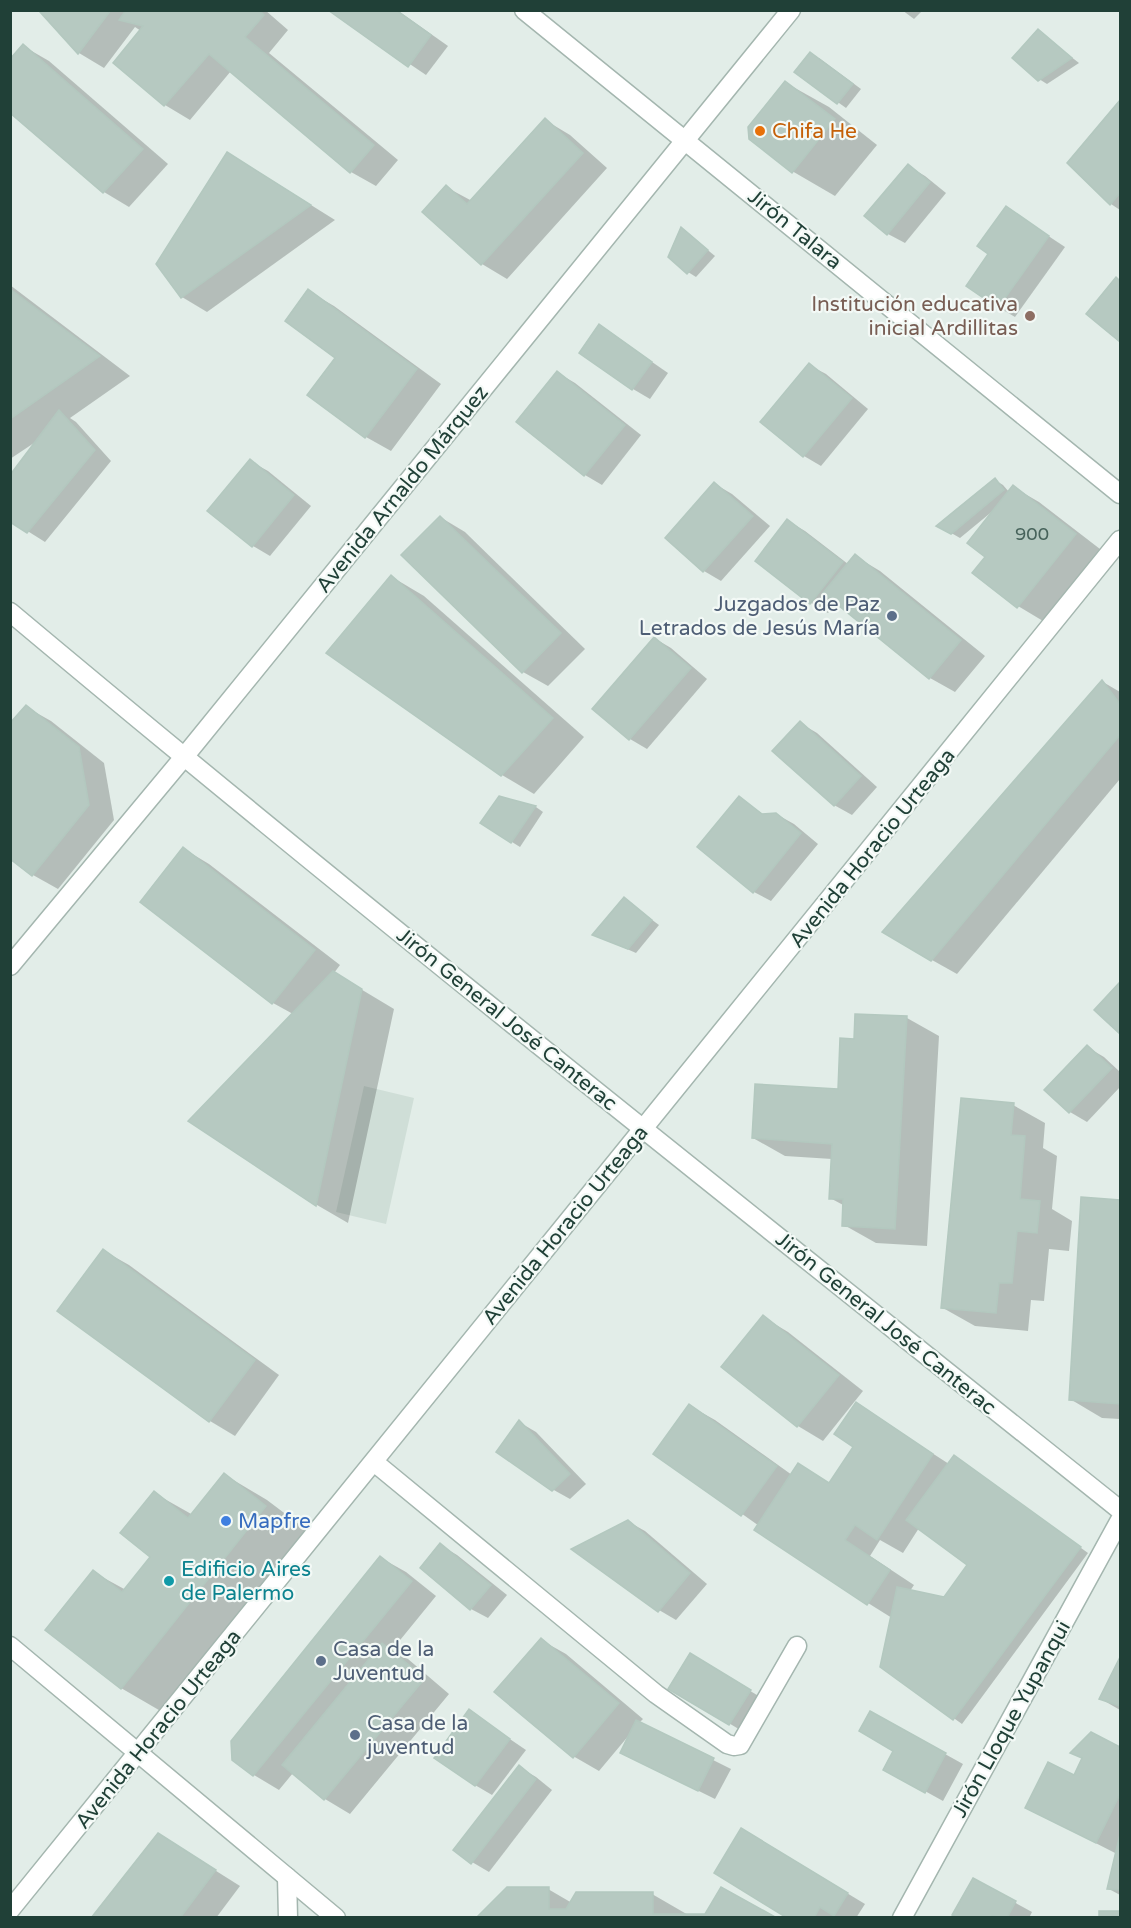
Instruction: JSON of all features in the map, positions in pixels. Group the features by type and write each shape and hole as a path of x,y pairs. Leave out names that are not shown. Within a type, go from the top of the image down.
{"street":[{"name":"Jirón Talara","path":"525,10 1120,494"},
{"name":"Avenida Arnaldo Márquez","path":"10,966 184,758 791,10"},
{"name":"Avenida Horacio Urteaga","path":"10,1910 1120,540"},
{"name":"Jirón General José Canterac","path":"10,612 184,758 1120,1510"},
{"path":"374,1462 656,1694 728,1744 740,1745 796,1646"},
{"name":"Jirón Lloque Yupanqui","path":"902,1917 1120,1520"},
{"path":"10,1646 336,1917"},
{"path":"287,1877 288,1917"}],"shaded area":[{"path":"364,1086 414,1098 386,1224 336,1212"}],"building":[{"path":"42,10 111,10 78,54 40,12"},
{"path":"126,10 259,10 264,15 245,37 374,145 350,173 209,54 164,106 113,63 143,26 119,20"},
{"path":"328,10 396,10 431,35 408,67"},
{"path":"1038,29 1072,58 1038,81 1012,58"},
{"path":"23,44 143,149 103,193 10,113 10,59"},
{"path":"810,52 853,84 837,104 794,72"},
{"path":"785,81 835,119 792,173 749,139 748,127"},
{"path":"1120,100 1120,193 1110,205 1067,163"},
{"path":"545,118 583,153 481,265 422,212 446,185 467,204"},
{"path":"227,152 311,205 181,298 156,264"},
{"path":"908,164 930,182 887,235 864,216"},
{"path":"1006,206 1049,236 998,308 966,286 988,254 977,246"},
{"path":"681,227 708,250 687,274 668,257"},
{"path":"1116,277 1120,281 1120,342 1086,314"},
{"path":"10,289 100,356 10,419"},
{"path":"308,289 417,369 365,438 307,395 335,358 285,321"},
{"path":"599,324 652,362 632,390 579,353"},
{"path":"809,363 852,398 803,457 760,422"},
{"path":"557,371 625,425 584,476 516,422"},
{"path":"59,410 95,450 27,533 10,522 10,475"},
{"path":"250,459 294,495 252,547 207,511"},
{"path":"995,478 1004,490 951,534 936,526"},
{"path":"714,482 753,516 703,572 665,538"},
{"path":"1013,485 1076,534 1017,608 972,573 985,557 967,543"},
{"path":"440,516 561,633 522,673 401,555"},
{"path":"787,519 843,562 810,604 755,561"},
{"name":"Juzgados de Paz Letrados de Jesús María","path":"855,554 961,640 929,679 823,593"},
{"path":"391,575 553,718 501,776 326,653"},
{"path":"654,637 691,668 629,740 592,709"},
{"path":"1102,680 1120,704 1120,735 931,961 882,932"},
{"path":"26,705 79,747 89,805 32,876 10,859 10,723"},
{"path":"800,721 861,776 834,806 772,751"},
{"path":"499,796 536,806 511,843 480,823"},
{"path":"739,796 762,814 776,813 801,833 753,893 697,847"},
{"path":"183,847 315,950 272,1004 140,902"},
{"path":"624,897 652,920 628,949 592,935"},
{"path":"333,971 362,989 316,1206 188,1121"},
{"path":"1120,982 1120,1034 1094,1010"},
{"path":"855,1014 907,1016 895,1229 842,1226 843,1199 829,1199 832,1144 752,1138 755,1084 838,1089 840,1038 854,1039"},
{"path":"1087,1045 1112,1068 1069,1113 1044,1090"},
{"path":"961,1098 1014,1103 1011,1135 1025,1136 1020,1199 1040,1201 1037,1233 1017,1231 1012,1283 999,1283 996,1313 941,1308"},
{"path":"1081,1197 1120,1200 1120,1404 1069,1400"},
{"path":"103,1249 255,1360 209,1422 57,1311"},
{"path":"763,1315 839,1375 797,1427 721,1367"},
{"path":"856,1402 933,1454 877,1540 855,1525 845,1540 890,1570 867,1605 754,1530 798,1463 829,1483 853,1447 834,1434"},
{"path":"689,1404 777,1466 741,1516 653,1454"},
{"path":"519,1420 570,1474 552,1491 496,1452"},
{"path":"954,1455 1081,1547 953,1720 880,1667 897,1587 944,1597 967,1565 906,1520"},
{"name":"Edificio Aires de Palermo","path":"224,1473 266,1506 121,1689 45,1630 93,1570 122,1592 150,1557 120,1533 154,1491 188,1518"},
{"path":"628,1520 690,1573 658,1612 571,1549"},
{"path":"440,1543 491,1585 470,1610 420,1568"},
{"name":"Casa de la Juventud","path":"380,1556 412,1581 253,1776 232,1760 231,1741"},
{"path":"541,1638 619,1703 573,1758 494,1692"},
{"path":"382,1643 425,1678 324,1800 282,1765"},
{"path":"690,1653 751,1690 729,1725 668,1689"},
{"path":"1120,1657 1120,1706 1099,1699"},
{"path":"469,1709 510,1739 475,1786 434,1758"},
{"path":"870,1711 946,1753 925,1793 883,1770 893,1751 859,1731"},
{"path":"636,1720 714,1758 698,1791 620,1753"},
{"path":"1091,1732 1120,1747 1120,1794 1096,1843 1025,1808 1048,1762 1074,1775 1082,1758 1070,1753"},
{"path":"519,1765 536,1779 471,1864 453,1850"},
{"path":"741,1828 848,1893 834,1916 820,1907 814,1918 787,1918 714,1873"},
{"path":"158,1833 216,1870 180,1918 91,1918"},
{"path":"1120,1834 1120,1890 1107,1889"},
{"path":"973,1878 1016,1901 1007,1918 992,1916 991,1918 957,1918 952,1915"},
{"path":"507,1887 549,1887 549,1909 566,1909 576,1892 653,1892 653,1914 705,1914 721,1887 777,1918 476,1918"},
{"path":"1099,1911 1120,1911 1120,1918 1099,1918"}],"place":[{"name":"Chifa He","path":"760,131"},
{"name":"Institución educativa inicial Ardillitas","path":"1030,316"},
{"name":"Juzgados de Paz Letrados de Jesús María","path":"892,616"},
{"name":"Mapfre","path":"226,1521"},
{"name":"Edificio Aires de Palermo","path":"169,1581"},
{"name":"Casa de la Juventud","path":"321,1661"},
{"name":"Casa de la juventud","path":"355,1735"}]}
